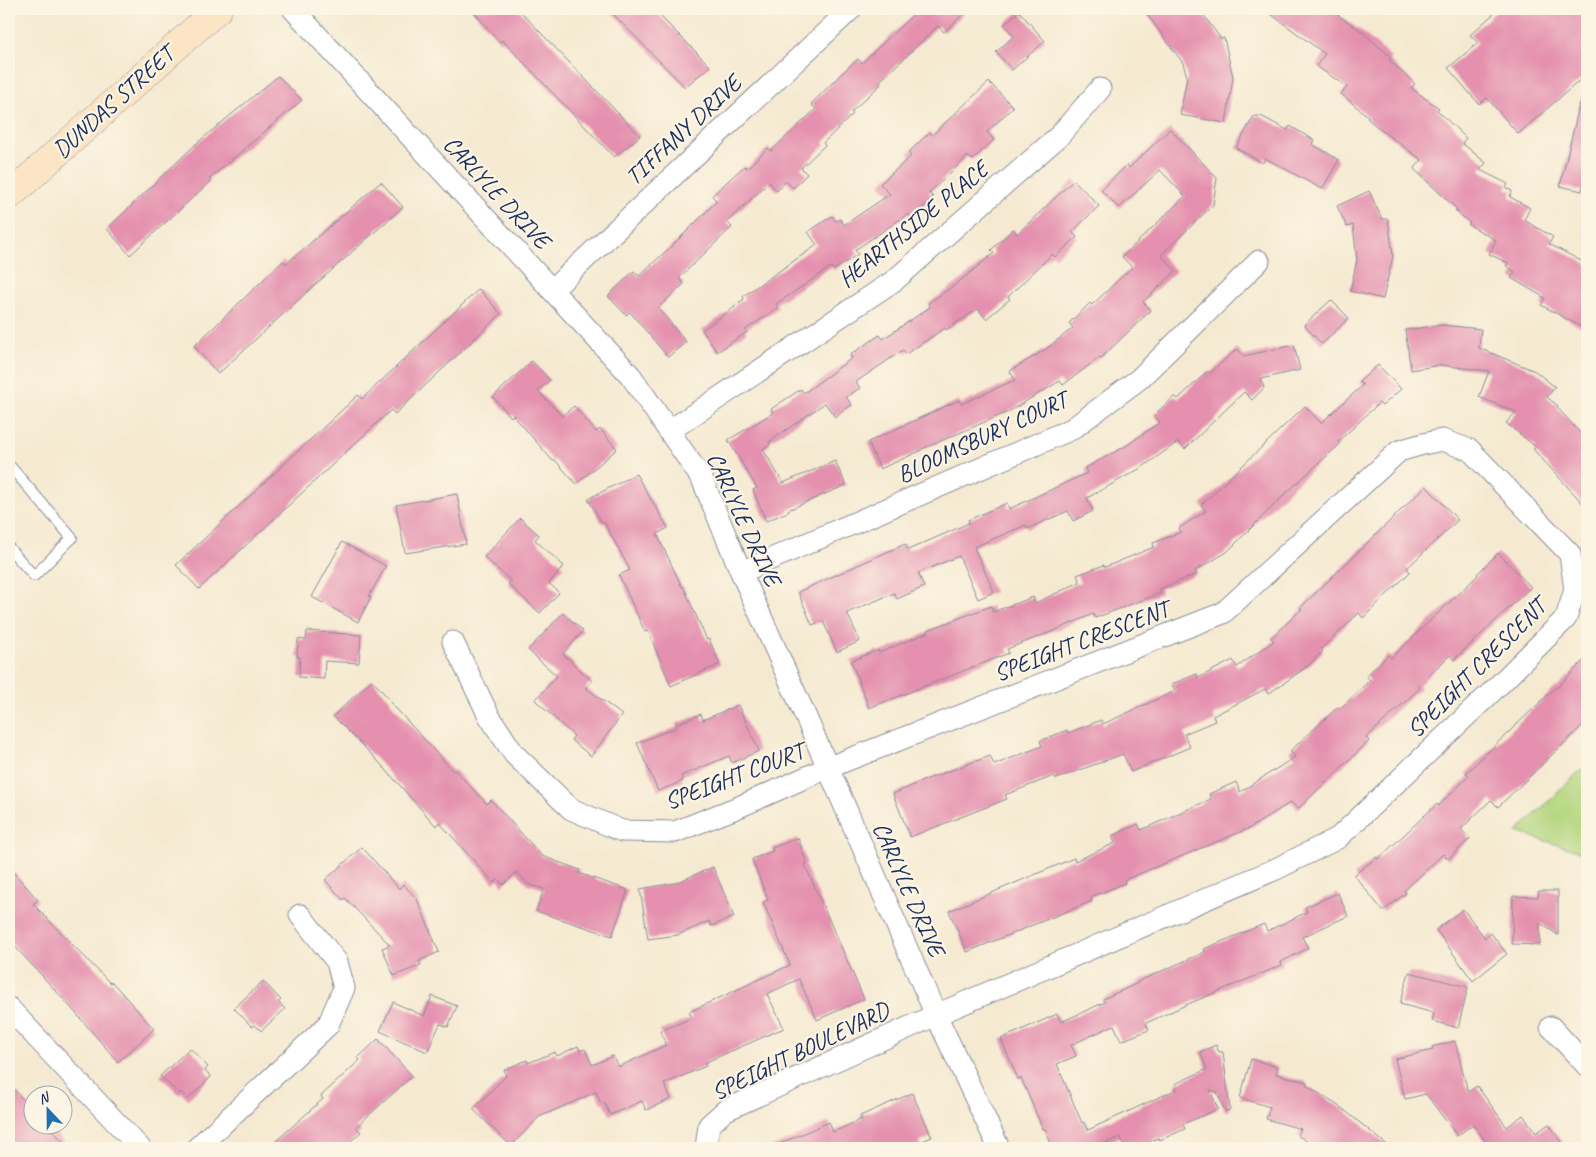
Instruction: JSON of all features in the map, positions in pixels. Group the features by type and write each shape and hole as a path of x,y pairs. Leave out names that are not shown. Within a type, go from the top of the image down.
{"main road":[{"name":"DUNDAS STREET","path":"9,196 218,9"}],"street":[{"name":"CARLYLE DRIVE","path":"293,9 631,376 702,479 936,1015 999,1148"},
{"name":"TIFFANY DRIVE","path":"552,290 851,9"},
{"name":"HEARTHSIDE PLACE","path":"669,431 895,280 1059,136 1100,89"},
{"name":"BLOOMSBURY COURT","path":"741,572 1072,429 1139,379 1259,261"},
{"name":"SPEIGHT CRESCENT","path":"827,768 1223,613 1399,451 1423,444 1442,440 1470,450 1570,554 1575,590 1566,618 1499,685 1338,838 1276,869 936,1015"},
{"name":"SPEIGHT COURT","path":"453,642 489,716 514,754 571,809 622,832 675,832 741,806 827,768"},
{"path":"196,1148 328,1026 344,988 340,970 337,962 300,915"},
{"path":"9,1008 140,1148"},
{"name":"SPEIGHT BOULEVARD","path":"706,1148 710,1125 726,1110 936,1015"},
{"path":"1551,1027 1587,1066"}],"lane":[{"path":"9,464 72,538 34,576 9,548"}],"green space":[{"path":"1587,764 1587,854 1517,832"}],"building":[{"path":"471,9 518,9 640,136 614,157 502,40 500,42"},
{"path":"608,9 653,9 710,66 685,87"},
{"path":"919,9 969,9 944,32 938,26 879,82 881,84 851,112 853,114 801,168 807,174 793,188 786,181 777,191 769,182 727,222 732,227 679,278 684,284 658,308 686,342 668,357 630,312 626,315 608,296 634,271 639,276 717,201 712,196 744,166 747,168 768,148 771,151 816,109 811,104 841,74 858,59 862,63"},
{"path":"1143,9 1199,9 1221,39 1224,38 1233,77 1226,123 1180,115 1187,77 1183,63"},
{"path":"1264,9 1329,9 1360,30 1391,57 1389,60 1415,84 1411,88 1439,108 1437,110 1466,138 1462,143 1486,163 1480,170 1508,184 1506,188 1512,191 1510,197 1530,208 1524,220 1553,237 1549,244 1587,264 1587,330 1541,305 1545,298 1511,278 1515,272 1506,266 1508,263 1489,254 1496,240 1469,225 1470,223 1455,210 1458,210 1414,169 1422,160 1381,130 1367,118 1369,117 1341,94 1347,87 1316,66 1325,54"},
{"path":"1499,9 1587,9 1587,74 1518,134 1487,98 1479,104 1448,68 1478,43 1470,35"},
{"path":"1019,11 1045,41 1012,70 996,52 1014,36 1004,24"},
{"path":"278,76 302,100 209,179 211,181 130,255 107,229 197,143"},
{"path":"989,82 1013,107 987,132 994,140 972,160 968,156 929,193 933,197 912,218 908,214 855,250 858,254 834,270 831,267 776,304 778,308 717,352 702,330 735,307 744,299 743,296 817,245 808,232 832,216 836,221 840,219 844,225 890,194 880,184 911,156 908,153 930,132 932,135"},
{"path":"1580,102 1587,102 1587,167 1582,191 1560,186"},
{"path":"1254,116 1261,116 1287,130 1290,126 1314,140 1312,144 1339,160 1322,189 1265,158 1263,163 1236,148"},
{"path":"1170,129 1217,178 1213,205 1161,255 1176,271 1143,302 1151,310 1101,358 1063,385 1060,381 1008,412 880,469 868,442 959,400 961,404 1015,380 1010,371 1046,349 1073,328 1069,323 1090,303 1092,305 1132,267 1122,257 1185,196 1160,170 1119,208 1101,190 1127,165 1129,168"},
{"path":"1074,180 1099,206 1072,232 1077,237 1055,257 1052,254 1008,297 1010,299 986,319 978,309 906,354 903,350 856,382 860,388 846,397 852,405 835,417 825,403 769,442 770,445 763,449 783,483 835,461 846,485 766,521 753,490 757,488 728,440 773,413 771,409 801,389 804,393 852,358 850,355 880,335 883,339 930,307 928,303 955,285 994,253 991,250 1013,229 1017,234"},
{"path":"381,182 403,207 218,374 194,346 283,261 286,264"},
{"path":"1369,191 1382,219 1388,219 1393,256 1383,299 1350,291 1357,260 1353,225 1347,227 1337,206"},
{"path":"479,289 501,314 395,414 391,410 199,589 176,565 358,395 362,399"},
{"path":"1331,300 1349,318 1322,344 1304,325"},
{"path":"1442,325 1481,329 1479,348 1535,371 1555,387 1547,397 1558,406 1587,441 1587,508 1533,449 1536,447 1506,423 1516,412 1479,397 1489,371 1440,365 1411,370 1405,330"},
{"path":"1294,345 1300,370 1261,379 1264,388 1252,400 1244,392 1185,449 1178,442 1141,468 1087,498 1093,511 1073,521 1068,511 1027,529 1026,525 974,547 994,592 978,599 959,556 918,573 924,587 897,599 894,593 847,613 860,641 837,652 823,621 812,625 798,592 905,544 908,550 969,523 968,520 1007,503 1009,509 1087,473 1085,468 1126,446 1160,422 1154,415 1175,396 1178,399 1208,371 1210,373 1237,349 1244,356"},
{"path":"532,361 550,380 538,391 562,416 574,406 596,432 600,429 617,449 576,484 513,415 511,417 493,397"},
{"path":"1378,365 1401,389 1382,406 1379,403 1338,442 1340,444 1283,496 1227,552 1195,571 1197,574 1160,589 1161,593 1095,618 1093,614 1007,649 1009,653 869,708 851,661 878,650 879,653 929,632 928,630 991,606 993,612 1033,597 1035,603 1080,582 1077,575 1104,565 1105,567 1154,547 1153,543 1181,532 1179,528 1206,511 1201,505 1305,406 1321,423 1363,385 1359,382"},
{"path":"636,474 668,528 657,534 720,664 671,686 648,631 645,632 619,575 630,570 604,522 602,523 588,499"},
{"path":"1426,486 1458,520 1407,568 1410,572 1363,618 1359,613 1321,649 1323,651 1308,666 1268,694 1265,689 1213,716 1215,721 1184,734 1190,747 1131,772 1123,754 1056,779 1054,776 1005,795 1007,799 910,837 893,794 927,779 990,756 994,765 1042,746 1040,741 1067,730 1068,733 1101,720 1103,724 1175,691 1172,684 1197,674 1198,678 1233,660 1237,667 1274,641 1271,638 1302,609 1300,608"},
{"path":"457,494 466,544 405,553 396,505"},
{"path":"520,518 539,535 535,540 564,566 549,583 559,593 540,613 508,584 511,581 484,557"},
{"path":"342,542 386,566 369,596 371,597 358,622 312,597"},
{"path":"1498,553 1531,587 1454,660 1450,655 1418,686 1420,688 1366,738 1369,741 1298,809 1291,802 1250,828 1124,880 1125,883 1091,897 1092,901 967,952 949,911 1074,858 1075,861 1115,843 1112,836 1138,824 1141,830 1211,799 1209,794 1236,782 1240,792 1295,757 1290,751 1338,707 1340,709 1370,680 1366,676 1388,655 1391,658 1478,575"},
{"path":"563,613 583,631 563,654 592,681 586,688 622,715 591,756 571,740 574,736 535,700 557,676 528,650"},
{"path":"307,631 361,635 359,663 325,661 324,679 299,677 300,657 297,657 298,639 306,640"},
{"path":"1587,657 1587,721 1498,807 1491,800 1461,829 1470,839 1448,859 1443,854 1404,891 1406,893 1383,911 1354,875 1377,857 1378,859 1437,804 1438,806 1469,776 1466,773 1557,688"},
{"path":"372,680 453,771 455,770 487,804 491,800 542,856 580,870 578,873 628,890 612,936 536,911 544,889 528,884 517,872 503,885 498,879 494,883 439,822 436,826 378,761 333,716"},
{"path":"738,705 759,751 732,763 729,756 681,776 683,781 658,791 637,743 677,727 676,724 701,714 703,720"},
{"path":"798,838 807,864 805,865 864,999 817,1020 799,979 767,994 784,1028 704,1063 706,1066 664,1084 671,1099 646,1110 642,1101 610,1115 604,1102 601,1103 596,1092 539,1117 511,1146 473,1109 506,1076 504,1070 527,1060 528,1063 555,1052 557,1056 578,1046 580,1051 585,1049 592,1065 613,1056 618,1067 666,1045 660,1031 692,1018 689,1012 790,965 763,902 768,900 752,859 773,851 772,848"},
{"path":"362,847 399,889 403,884 417,899 439,952 419,961 421,965 394,976 382,948 390,945 325,880"},
{"path":"9,867 38,900 33,904 110,983 112,982 154,1029 118,1062 9,940"},
{"path":"713,867 734,917 711,926 709,921 678,935 648,939 640,889 675,883"},
{"path":"1539,891 1558,891 1558,935 1540,923 1540,945 1512,944 1513,896 1538,897"},
{"path":"1338,893 1348,916 1302,937 1308,948 1281,962 1282,965 1146,1023 1149,1030 1121,1041 1114,1025 1071,1045 1076,1056 1057,1064 1082,1123 1084,1122 1088,1130 1177,1089 1175,1084 1207,1069 1200,1052 1216,1045 1219,1052 1223,1052 1230,1110 1225,1111 1217,1092 1210,1090 1218,1109 1183,1124 1185,1129 1160,1140 1158,1138 1135,1148 1126,1148 1120,1137 1095,1148 1048,1148 1052,1146 1045,1129 1043,1129 1021,1078 1018,1079 1001,1039 1057,1014 1061,1022 1105,1002 1103,999 1137,982 1205,952 1204,949 1264,924 1267,931 1307,912 1305,907"},
{"path":"1463,909 1485,938 1491,933 1507,954 1473,981 1436,930"},
{"path":"1409,972 1468,987 1458,1028 1432,1021 1434,1013 1400,1004"},
{"path":"263,981 281,1000 278,1002 285,1009 261,1031 255,1025 252,1027 234,1008"},
{"path":"432,996 457,1006 448,1027 440,1024 427,1052 380,1031 393,1002 424,1016"},
{"path":"378,1039 412,1076 356,1127 361,1132 343,1148 268,1148 323,1099 321,1096 360,1060 358,1058"},
{"path":"1455,1041 1468,1092 1477,1086 1507,1127 1523,1115 1536,1133 1549,1124 1566,1148 1490,1148 1473,1124 1457,1136 1426,1094 1405,1099 1395,1059 1433,1050 1432,1047"},
{"path":"190,1048 208,1067 205,1070 211,1077 188,1099 181,1092 179,1094 160,1076"},
{"path":"1251,1059 1278,1067 1276,1074 1307,1082 1306,1085 1343,1109 1391,1148 1317,1148 1297,1135 1301,1129 1266,1119 1270,1107 1240,1098"},
{"path":"9,1084 22,1098 22,1134 56,1134 69,1148 9,1148"},
{"path":"912,1093 932,1137 920,1142 922,1148 770,1148 829,1122 833,1132 862,1119 860,1116"}]}
